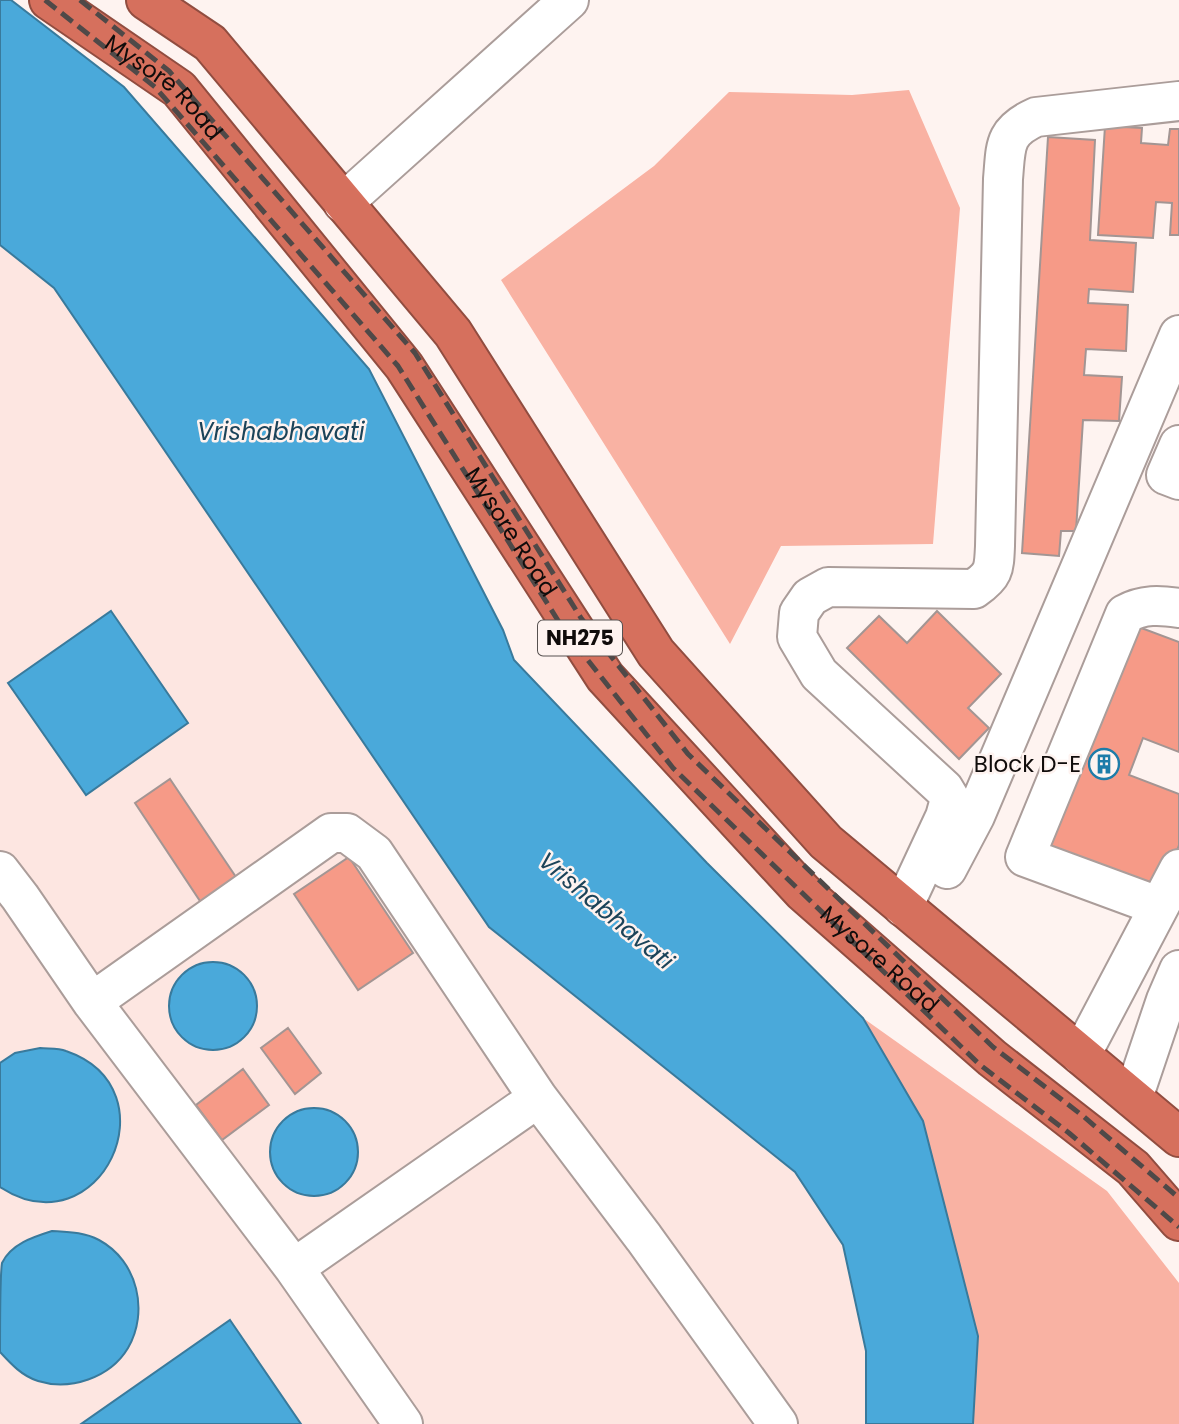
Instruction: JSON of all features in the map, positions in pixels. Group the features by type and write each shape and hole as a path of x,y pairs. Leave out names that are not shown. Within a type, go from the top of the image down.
{"highway":[{"name":"Mysore Road","path":"49,0 179,89 404,366 605,677 803,892 992,1058 1133,1168 1179,1221"},
{"name":"NH275","path":"146,0 210,43 453,333 656,653 826,842 1179,1137"}],"street":[{"path":"344,203 569,0"},
{"path":"962,807 819,674 796,637 799,613 810,597 828,587 974,589 988,579 994,568 995,546 1006,144 1017,125 1036,117 1179,101"},
{"path":"912,915 945,817 962,807 1179,335"},
{"path":"1179,444 1166,475 1179,480"},
{"path":"1158,906 1025,857 1125,614 1158,604 1179,608"},
{"path":"92,1002 331,833 347,833 374,853 538,1098 644,1238 778,1424"},
{"path":"1081,1055 1179,869"},
{"path":"0,872 92,1002 294,1268 402,1424"},
{"path":"1133,1098 1179,970"},
{"path":"294,1268 538,1098"}],"shaded area":[{"path":"909,90 960,208 933,544 781,546 730,644 501,280 654,166 729,92 852,95"},
{"path":"0,245 54,288 489,927 795,1172 843,1245 866,1351 866,1424 0,1424"},
{"path":"863,1018 1107,1191 1179,1283 1179,1424 973,1424 978,1336 923,1121"}],"water":[{"name":"Vrishabhavati","path":"0,0 11,0 124,87 369,369 503,630 514,660 707,863 863,1018 923,1121 978,1336 973,1424 866,1424 866,1351 843,1245 795,1172 489,927 54,288 0,245"},
{"path":"111,611 188,723 86,795 8,683"},
{"path":"213,962 230,966 244,975 253,989 257,1006 253,1023 244,1037 230,1046 213,1050 196,1046 182,1037 173,1023 169,1006 173,989 182,975 196,966"},
{"path":"40,1048 66,1051 99,1070 116,1097 120,1128 112,1158 94,1183 68,1199 36,1201 0,1187 0,1063 15,1053"},
{"path":"314,1108 331,1112 345,1121 354,1135 358,1152 354,1169 345,1183 331,1192 314,1196 297,1192 283,1183 274,1169 270,1152 274,1135 283,1121 297,1112"},
{"path":"52,1231 82,1234 99,1240 123,1261 136,1288 138,1319 128,1348 111,1367 88,1380 76,1383 50,1384 32,1379 0,1352 2,1263 17,1246"},
{"path":"230,1320 301,1424 81,1424"}],"building":[{"path":"1105,126 1142,128 1141,143 1168,145 1170,129 1179,129 1179,235 1170,235 1172,203 1156,202 1153,238 1098,235"},
{"path":"1048,137 1095,140 1090,240 1136,243 1133,292 1089,289 1088,303 1128,305 1126,351 1086,349 1084,375 1122,377 1119,421 1083,420 1076,531 1061,531 1059,556 1022,553"},
{"path":"937,611 1001,674 968,708 989,728 959,759 847,648 879,616 907,643"},
{"name":"Block D-E","path":"1128,623 1179,642 1179,752 1143,738 1129,775 1179,794 1179,845 1162,891 1044,846"},
{"path":"170,779 240,883 204,907 135,803"},
{"path":"349,857 413,953 358,990 294,894"},
{"path":"288,1028 321,1073 295,1094 261,1048"},
{"path":"243,1069 269,1105 222,1140 196,1105"}],"railway":[{"path":"45,0 155,87 398,366 564,630 673,768 979,1064 1069,1133 1179,1227"},
{"path":"80,0 169,71 415,353 581,618 688,754 993,1047 1083,1116 1179,1198"}],"place":[{"name":"Block D-E","path":"1104,764"}]}
